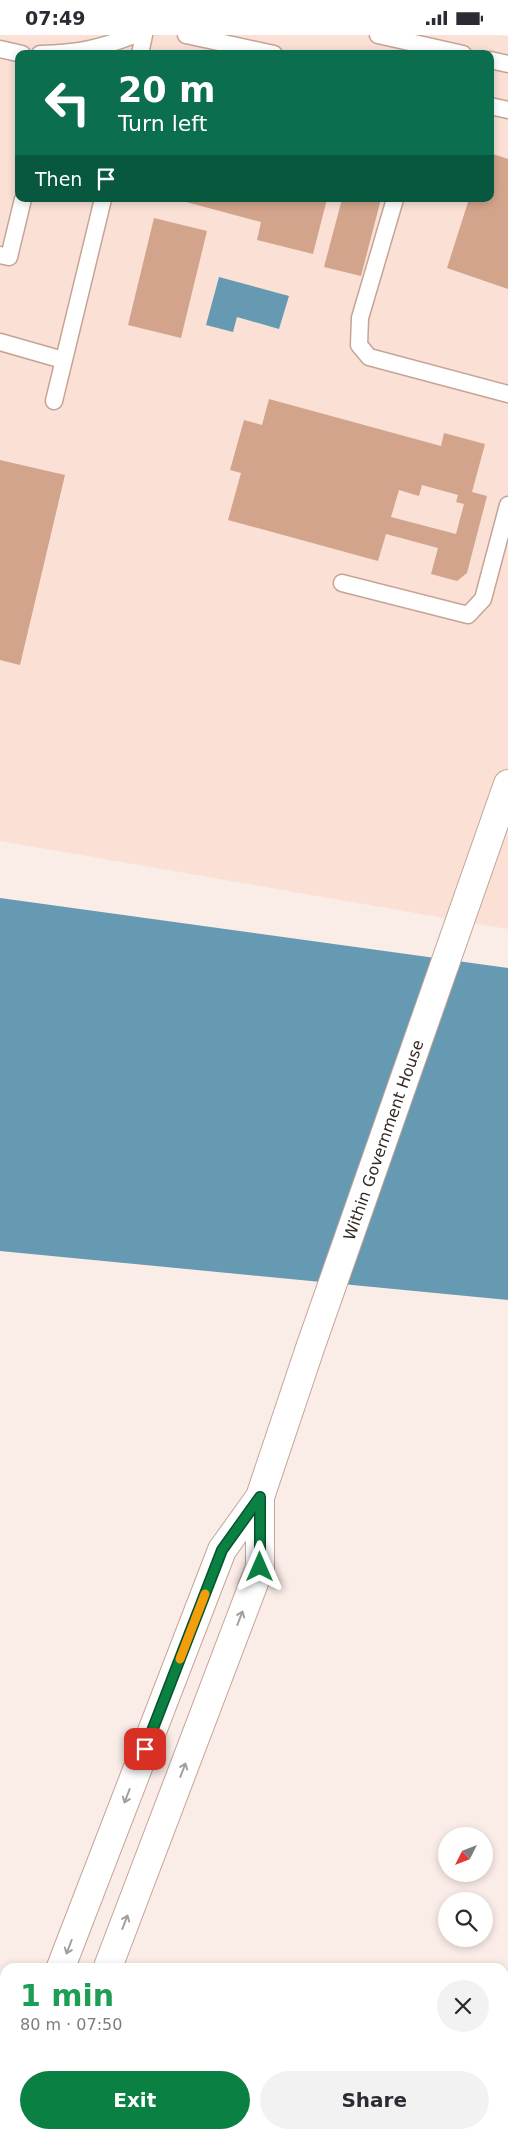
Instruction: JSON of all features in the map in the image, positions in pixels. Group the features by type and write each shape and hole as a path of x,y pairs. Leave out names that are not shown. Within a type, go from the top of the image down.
{"street":[{"name":"Within Government House","path":"260,1497 310,1348 504,794"},
{"path":"63,1963 222,1550 260,1497"},
{"path":"110,1963 260,1567 260,1497"}],"lane":[{"path":"83,50 100,48 134,35"},
{"path":"141,50 144,35"},
{"path":"186,35 255,50"},
{"path":"378,35 446,50"},
{"path":"0,49 15,52"},
{"path":"494,61 508,63"},
{"path":"494,107 508,110"},
{"path":"0,255 8,257 22,202"},
{"path":"54,401 102,202"},
{"path":"394,202 360,319 359,345 369,357 508,394"},
{"path":"0,342 63,360"},
{"path":"342,583 468,615 483,599 508,505"}],"shaded area":[{"path":"0,35 499,35 508,37 508,929 0,841"}],"water":[{"path":"219,277 289,296 279,329 237,317 233,332 206,325"},
{"path":"0,898 508,968 508,1300 0,1251"}],"building":[{"path":"494,154 508,159 508,289 447,268 468,202 494,202"},
{"path":"186,202 326,202 313,254 257,240 261,222"},
{"path":"341,202 380,202 361,276 324,267"},
{"path":"154,218 207,231 181,338 128,325"},
{"path":"269,399 441,446 444,433 485,444 472,492 487,496 467,573 457,581 431,574 438,548 386,534 378,561 228,520 241,473 230,470 244,420 262,425","holes":["422,485 458,495 456,502 464,504 456,534 391,517 399,490 419,496"]},
{"path":"0,460 65,475 20,665 0,660"}],"slow traffic":[{"path":"180,1659 205,1594"}],"route":[{"path":"145,1749 222,1550 260,1497 260,1567"}]}
